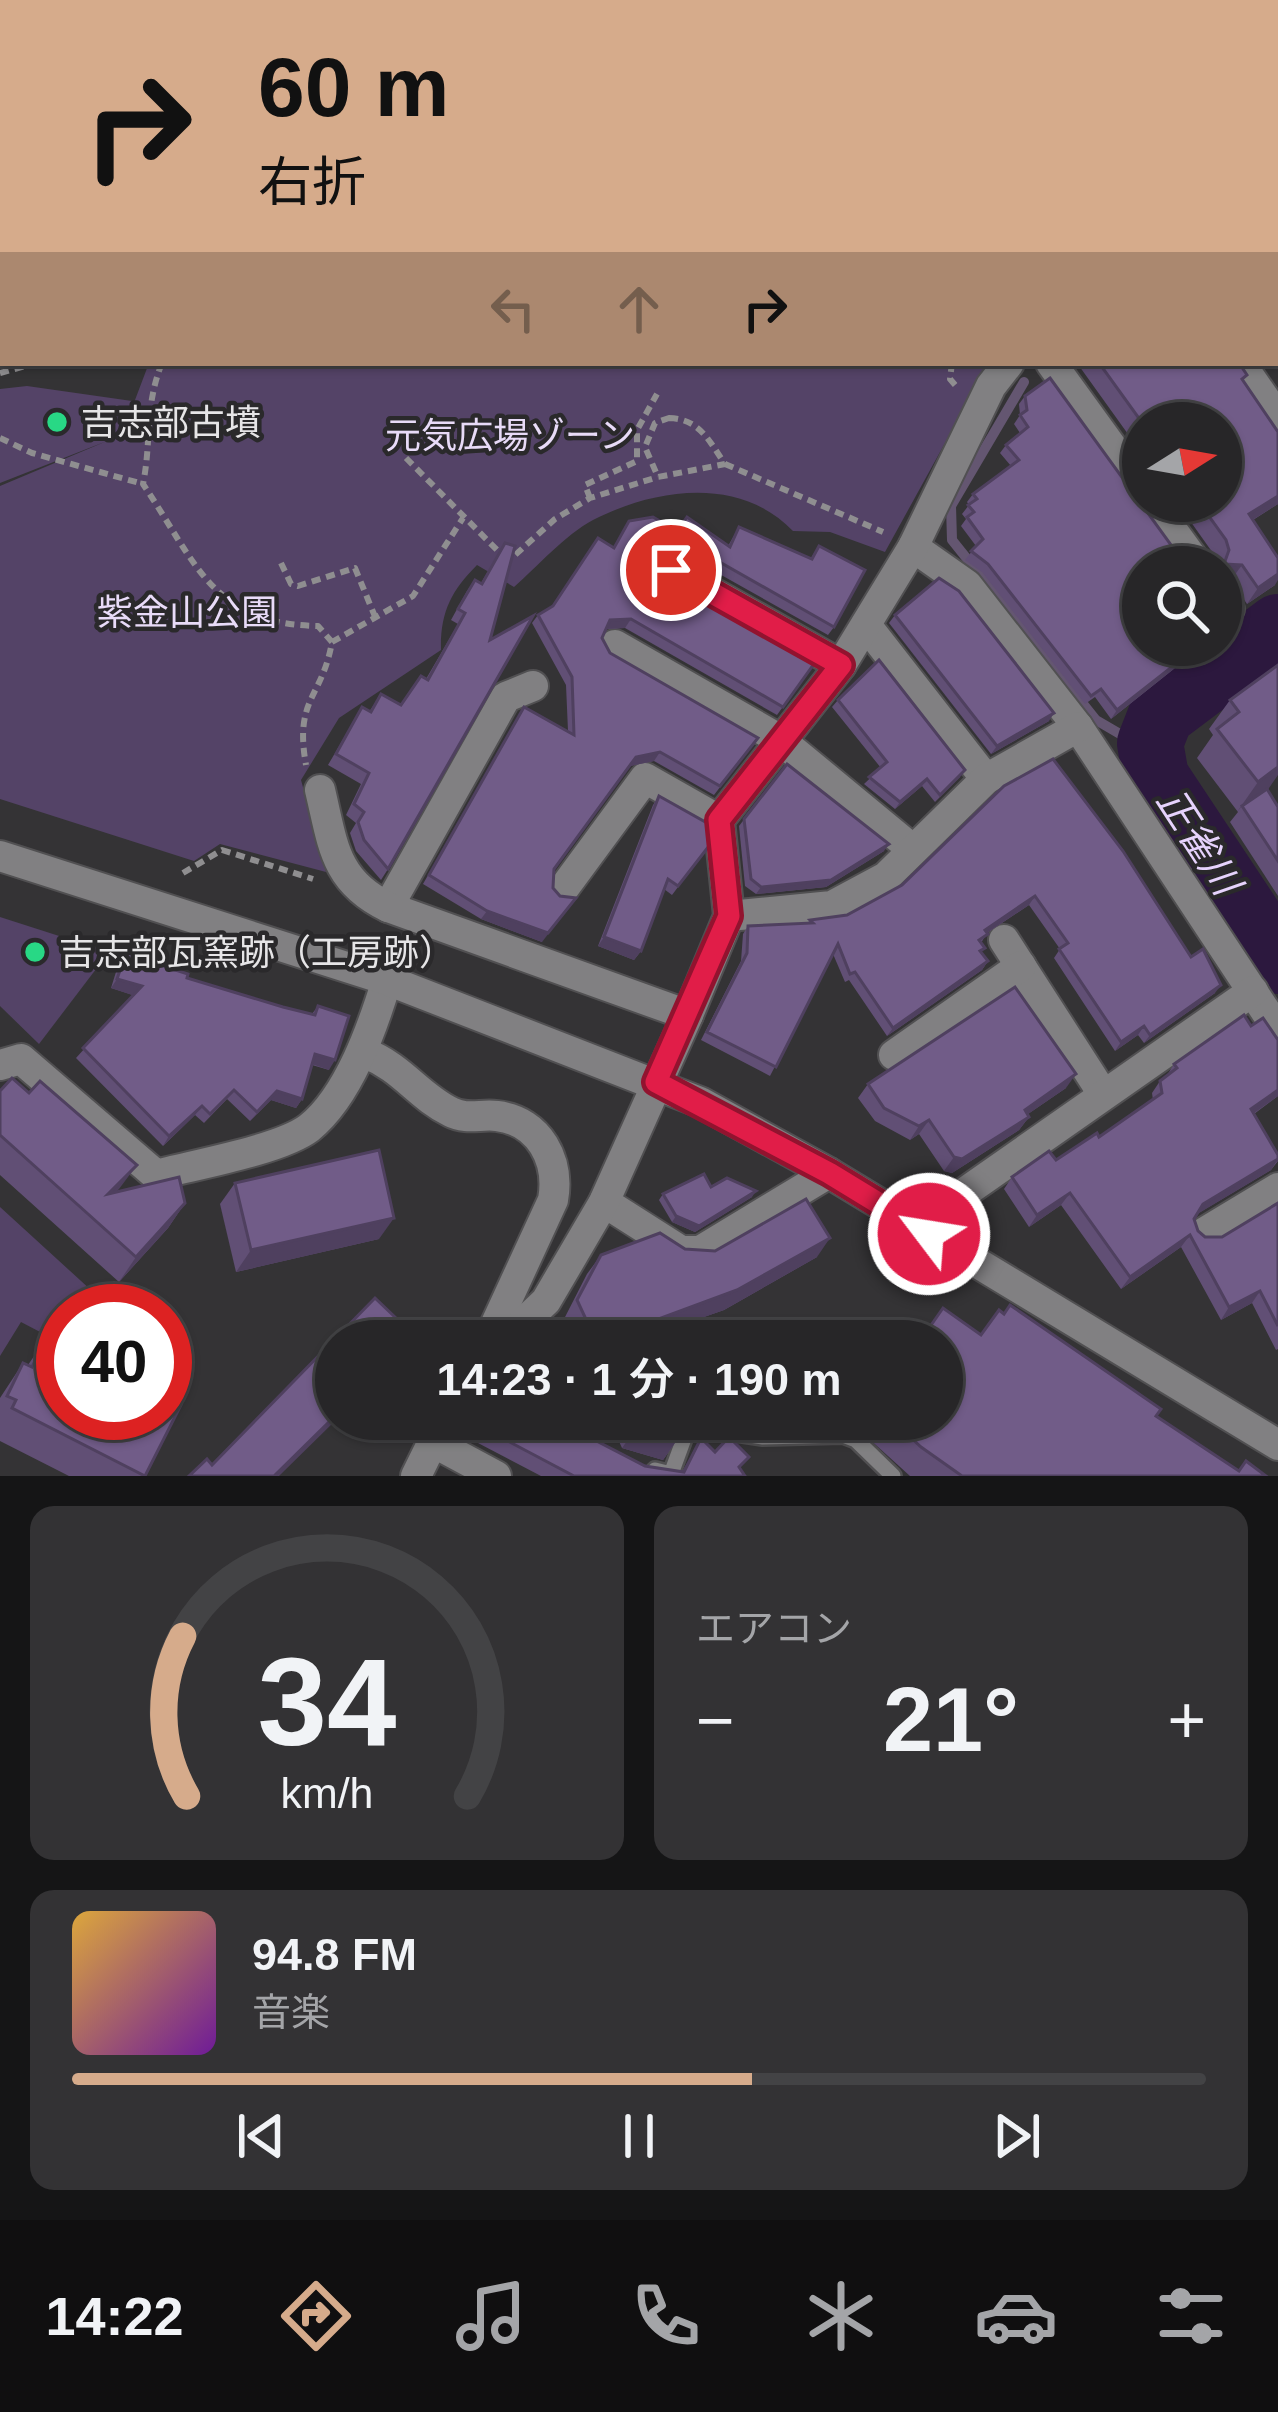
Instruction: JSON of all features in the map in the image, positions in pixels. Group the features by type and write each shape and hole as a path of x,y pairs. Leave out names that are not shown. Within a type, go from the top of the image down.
{"street":[{"path":"526,1320 546,1301 604,1202 729,916 719,820 841,665 866,626 913,547 991,386 1007,366"},
{"path":"1053,366 1122,461"},
{"path":"1243,366 1274,402"},
{"path":"913,547 968,585 1078,727 1278,1030"},
{"path":"671,570 841,665"},
{"path":"866,626 986,779"},
{"path":"615,645 779,740 911,848"},
{"path":"388,908 506,698 532,686"},
{"path":"729,916 832,906 886,877 986,779 1078,727"},
{"path":"564,888 645,778 719,820"},
{"path":"320,790 337,860 358,893 388,908 688,1015"},
{"path":"0,856 387,980 656,1082 829,1173 1278,1445"},
{"path":"894,1055 1012,953 1103,1094"},
{"path":"0,1065 21,1060 156,1175 248,1151 309,1128 365,1053 387,980"},
{"path":"929,1234 954,1199 1252,991"},
{"path":"365,1053 402,1070 456,1115 503,1116 526,1126 549,1153 556,1176 554,1200 498,1320"},
{"path":"604,1202 681,1251 700,1251 829,1173"},
{"path":"1205,1232 1278,1188"},
{"path":"416,1476 433,1440"},
{"path":"451,1440 496,1476"}],"lane":[{"path":"638,1466 671,1474 686,1433 703,1428 763,1437 843,1435 856,1440 893,1476"}],"path":[{"path":"143,484 150,447 145,425 148,397 161,366"},
{"path":"590,498 584,484 637,460 638,430 657,394"},
{"path":"658,477 645,447 647,433 655,423 686,418 700,428 725,464 913,547"},
{"path":"638,430 647,433"},
{"path":"0,438 32,453 143,484 209,582 242,613 273,625 319,626 332,642 327,673 305,705 302,721 309,778 320,790"},
{"path":"406,458 500,554 514,556 555,519 590,498 658,477 725,464"},
{"path":"332,642 413,596 463,518"},
{"path":"281,563 291,584 298,586 355,568 376,619"},
{"path":"183,873 222,850 358,893"}],"green space":[{"name":"紫金山公園","path":"148,366 987,366 885,552 830,532 793,531 772,513 748,502 697,493 643,500 593,520 514,587 477,565 449,603 441,650 339,718 301,780 326,872 220,844 194,861 0,799 0,486 107,441 0,483 0,389 27,386 132,401 121,437"},
{"path":"0,917 109,952 39,1044 0,1006"},
{"path":"0,1207 84,1284 36,1284 36,1330 21,1322 0,1356"}],"building":[{"path":"1101,366 1241,366 1247,375 1242,379 1278,432 1278,496 1249,514 1278,558 1278,574 1258,588 1242,565 1242,546 1228,546 1213,522 1242,522 1242,402 1127,402"},
{"path":"1050,378 1122,477 1122,522 1154,522 1172,546 1122,546 1122,666 1173,666 1117,710 1101,689 1091,696 988,564 971,551 983,539 967,517 974,512 968,505 977,499 973,494 1019,460 1006,445 1028,427 1020,415 1027,410 1025,396"},
{"path":"653,517 677,531 687,517 730,547 739,527 812,559 819,546 865,570 834,627 688,544 667,545 659,560 668,578 816,661 783,707 631,619 610,620 602,638 610,653 758,738 720,786 660,752 636,757 554,869 553,888 560,896 576,898 548,933 487,911 429,875 524,707 574,735 572,677 538,615 553,606 598,538 614,548 629,521"},
{"path":"505,543 515,546 490,640 533,616 388,869 364,840 358,822 364,812 354,804 369,773 336,754 362,707 371,712 381,694 401,705 421,676 428,680 465,613 458,609 475,580 482,584"},
{"path":"939,578 959,591 1054,713 997,746 895,615"},
{"path":"879,660 965,770 940,795 927,779 900,802 869,777 887,762 838,700"},
{"path":"1278,665 1278,767 1258,782 1217,729 1239,712 1230,700"},
{"path":"1053,759 1123,851 1191,957 1203,949 1221,985 1150,1035 1144,1026 1121,1042 1059,949 1068,943 1035,896 985,930 988,934 979,940 985,948 980,951 988,961 893,1028 855,972 850,974 838,944 776,1067 707,1032 747,953 748,926 813,923 810,920 847,915 902,885 1004,786"},
{"path":"787,764 889,844 831,880 761,887 751,879 744,819"},
{"path":"1267,789 1278,807 1278,861 1242,806"},
{"path":"659,796 707,823 709,846 678,886 668,879 641,951 604,937"},
{"path":"127,950 167,962 166,967 188,974 187,978 283,1007 315,1015 318,1006 349,1016 335,1060 315,1054 302,1099 277,1091 257,1112 234,1090 210,1114 202,1106 169,1136 83,1048 142,986 117,979"},
{"path":"1015,987 1076,1074 1025,1110 1029,1117 962,1159 954,1157 929,1120 919,1126 884,1108 868,1084"},
{"path":"1244,1015 1251,1026 1263,1018 1278,1040 1278,1090 1251,1109 1278,1159 1203,1204 1194,1219 1205,1237 1222,1237 1278,1203 1278,1326 1260,1291 1229,1307 1190,1235 1130,1277 1070,1193 1037,1215 1012,1177 1049,1151 1056,1160 1097,1133 1099,1137 1162,1093 1160,1081 1177,1068 1174,1064"},
{"path":"12,1078 29,1093 40,1081 137,1165 108,1194 179,1177 185,1203 136,1257 0,1135 0,1091"},
{"path":"379,1150 394,1218 251,1250 235,1183"},
{"path":"704,1174 711,1187 727,1178 756,1191 699,1226 676,1216 663,1194"},
{"path":"806,1199 830,1238 737,1290 655,1320 586,1320 577,1300 601,1255 660,1233 685,1249 715,1251"},
{"path":"375,1298 398,1320 354,1320"},
{"path":"1010,1305 1161,1409 1156,1416 1239,1471 1246,1461 1266,1476 962,1476 914,1440 963,1440 963,1322 981,1335 999,1310 1004,1314"},
{"path":"943,1308 960,1320 935,1320"},
{"path":"36,1359 36,1420 12,1408 16,1400 7,1396 23,1363 32,1367"},
{"path":"315,1359 315,1436 274,1476 189,1476 207,1459 212,1465"},
{"path":"75,1440 163,1440 145,1476"},
{"path":"506,1440 595,1440 645,1466 684,1472 700,1440 715,1452 732,1440 749,1457 739,1467 745,1476 574,1476"}],"waterway":[{"path":"1024,382 951,506 952,540 1096,720 1120,734"},
{"name":"正雀川","path":"1278,627 1161,715 1150,743 1156,777 1278,961"}],"place":[{"name":"吉志部古墳","path":"57,422"},
{"name":"吉志部瓦窯跡（工房跡）","path":"35,952"}],"route":[{"path":"671,570 841,665 719,820 729,916 656,1082 829,1173 929,1234"}],"park label":[{"name":"元気広場ゾーン","path":"510,435"}]}
